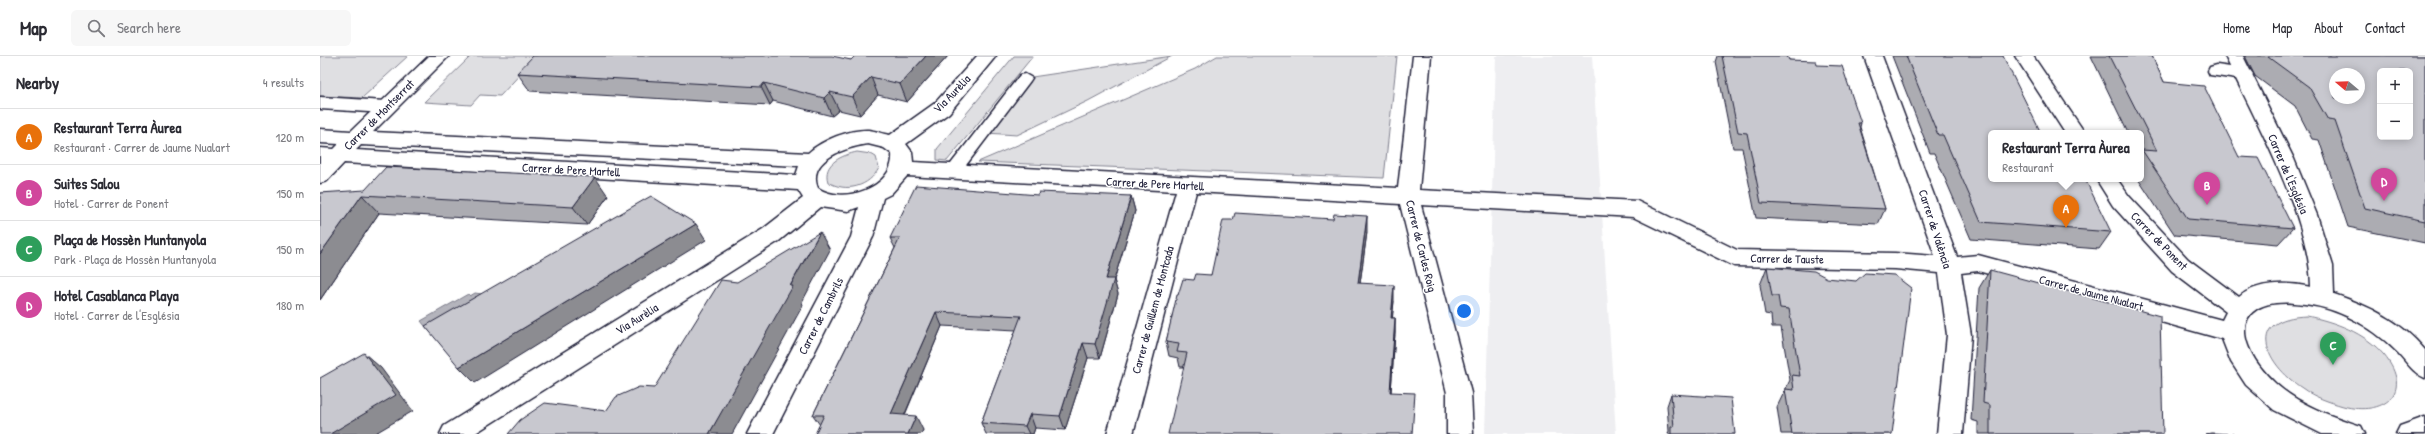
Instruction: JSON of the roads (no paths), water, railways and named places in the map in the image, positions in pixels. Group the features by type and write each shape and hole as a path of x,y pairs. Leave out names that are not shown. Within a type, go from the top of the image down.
{"street":[{"name":"Carrer de Montserrat","path":"320,176 329,156 354,138 440,56"},
{"name":"Via Aurèlia","path":"893,143 942,108 987,56"},
{"name":"Carrer de Carles Roig","path":"1422,56 1408,195 1459,393 1460,434"},
{"name":"Carrer de València","path":"1873,56 1939,234 1949,266 1959,335 1950,434"},
{"path":"2024,56 2073,130"},
{"name":"Carrer de l'Església","path":"2234,56 2284,159 2306,215 2322,266 2323,299"},
{"path":"2217,71 2243,74"},
{"path":"320,103 385,107"},
{"name":"Carrer de Pere Martell","path":"320,136 813,160"},
{"path":"853,138 882,138 893,143 901,150 904,159 902,169 891,184 873,196 843,203 829,202 811,191 806,172 813,160 837,143 853,138"},
{"name":"Carrer de Pere Martell","path":"329,156 811,191"},
{"name":"Carrer de Pere Martell","path":"902,169 1188,186 1408,195 1637,209"},
{"name":"Carrer de Ponent","path":"2108,182 2121,201 2180,265 2236,320"},
{"name":"Carrer de Guillem de Montcada","path":"1120,434 1179,212 1188,186"},
{"name":"Via Aurèlia","path":"453,434 771,235 811,191"},
{"name":"Carrer de Cambrils","path":"760,434 862,238 873,196"},
{"name":"Carrer de Tauste","path":"1637,209 1734,258 1895,261 1949,266"},
{"name":"Carrer de Jaume Nualart","path":"1949,266 1978,262 2236,320"},
{"path":"2352,434 2321,424 2286,405 2257,381 2239,356 2236,320 2255,298 2279,293 2307,294 2339,303 2378,322 2410,348 2425,368"},
{"path":"2409,434 2425,428"}],"lane":[{"path":"952,173 1025,78"}],"place":[{"name":"Hotel Casablanca Playa","path":"2384,201"},
{"name":"Suites Salou","path":"2207,205"},
{"name":"Restaurant Terra Àurea","path":"2066,228"},
{"name":"Plaça de Mossèn Muntanyola","path":"2333,365"}]}
